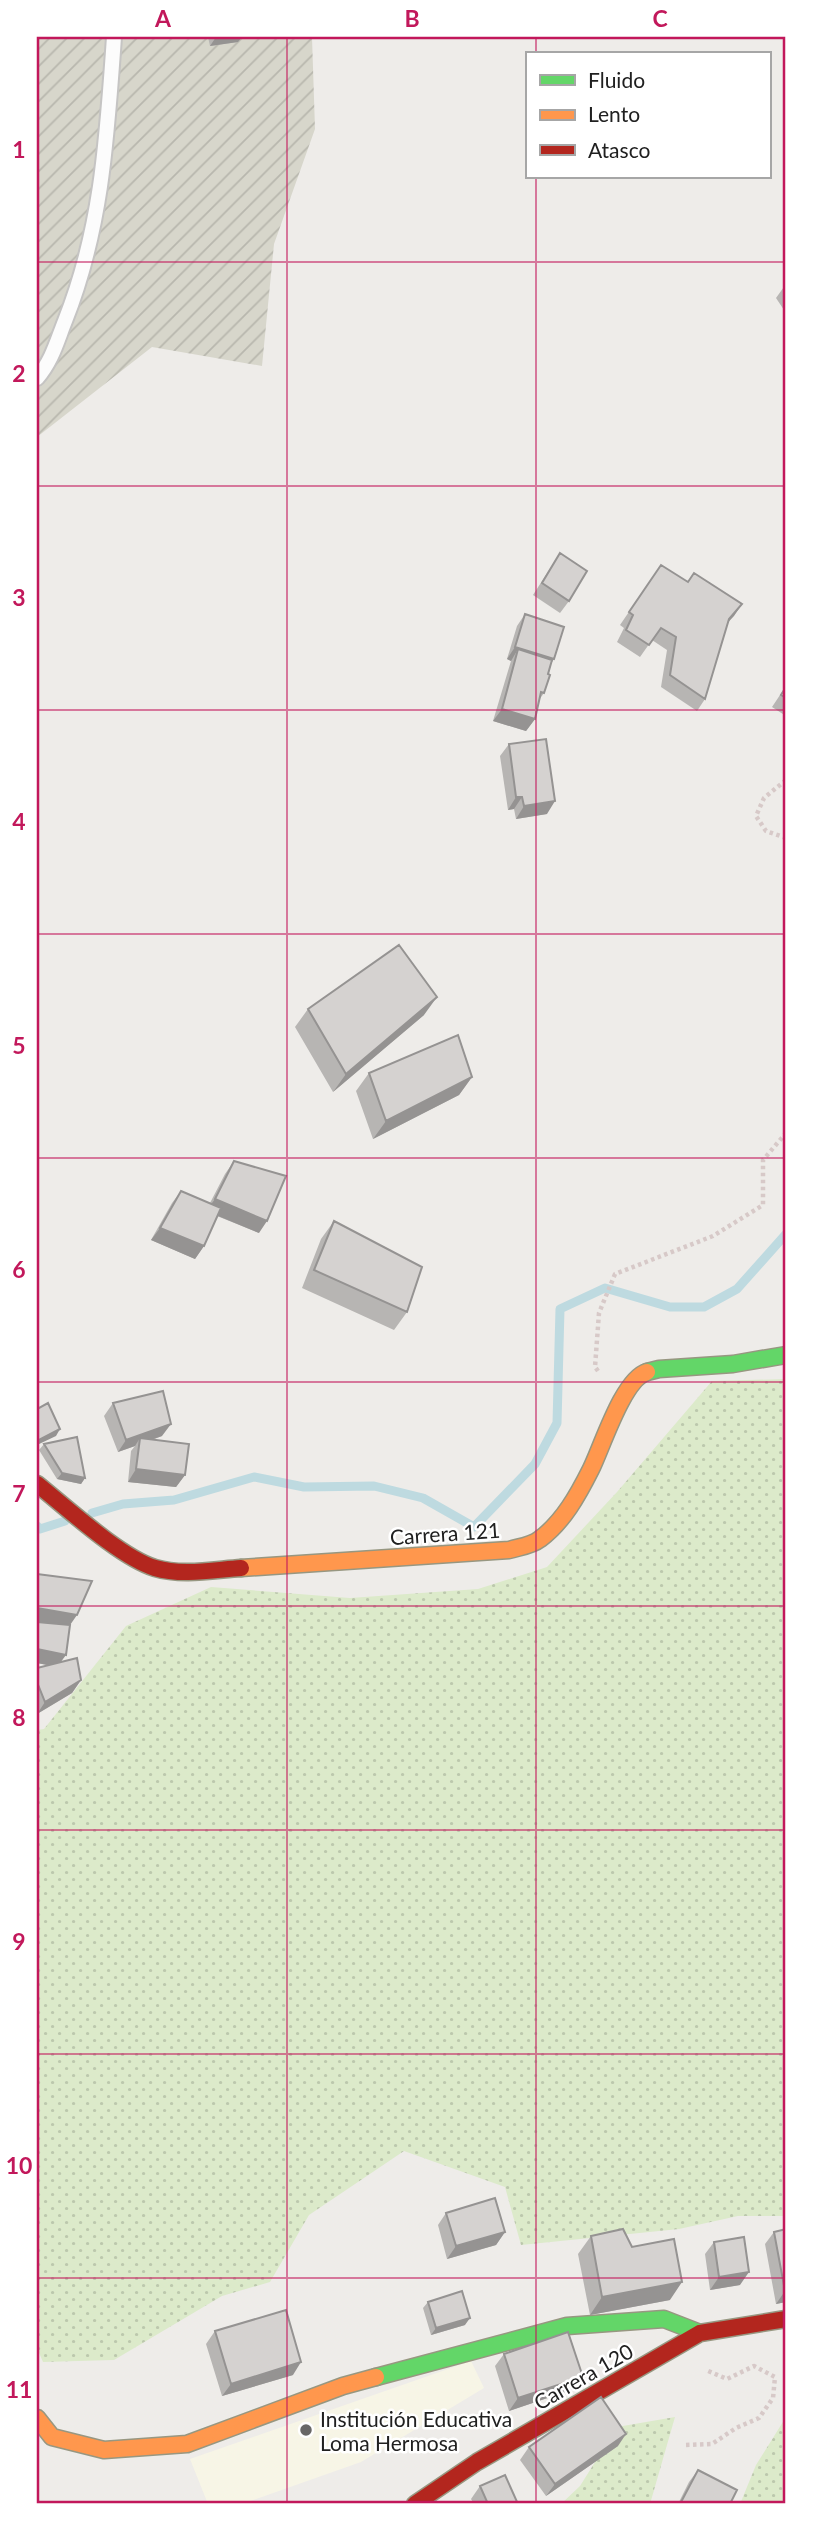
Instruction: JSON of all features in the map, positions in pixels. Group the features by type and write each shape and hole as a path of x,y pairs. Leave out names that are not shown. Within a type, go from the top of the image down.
{"street":[{"name":"Carrera 121","path":"37,1484 125,1553 155,1569 186,1573 509,1550 537,1542 558,1525 577,1496 628,1387 639,1374 659,1369 733,1364 786,1355"},
{"path":"37,2418 52,2437 104,2450 187,2444 343,2386 567,2326 664,2319 708,2331"},
{"name":"Carrera 120","path":"415,2504 477,2462 708,2331 786,2319"}],"lane":[{"path":"37,377 48,365 78,289 98,211 114,37"}],"path":[{"path":"786,780 764,798 756,816 766,831 786,838"},
{"path":"622,1401 595,1367 599,1312 615,1275 712,1237 763,1205 762,1160 786,1133"},
{"path":"686,2445 712,2444 736,2428 758,2418 773,2398 775,2377 754,2366 727,2379 702,2368 708,2331"}],"shaded area":[{"path":"37,37 312,37 315,129 274,244 262,366 152,347 37,437"},
{"path":"471,2361 484,2388 361,2462 242,2504 208,2504 190,2459"}],"green space":[{"path":"786,1379 786,2216 738,2216 679,2229 521,2245 505,2187 404,2151 309,2215 270,2282 222,2296 114,2360 43,2362 37,2348 37,1730 44,1729 126,1626 211,1587 350,1598 478,1589 547,1567 617,1492 712,1381"},
{"path":"675,2417 650,2504 561,2504 580,2486 617,2427"},
{"path":"786,2417 786,2504 740,2504 756,2465"}],"building":[{"path":"560,553 587,571 569,601 542,583"},
{"path":"661,565 688,582 694,573 742,604 729,619 705,699 670,675 676,637 661,628 649,645 626,630 633,615 629,612"},
{"path":"525,614 564,627 554,659 515,647"},
{"path":"518,649 552,660 548,674 550,675 544,693 541,692 535,719 502,709"},
{"path":"546,739 555,801 524,806 522,797 516,797 509,744"},
{"path":"399,945 437,997 346,1074 308,1009"},
{"path":"458,1035 472,1077 386,1121 369,1073"},
{"path":"234,1161 286,1176 267,1221 215,1199"},
{"path":"181,1191 221,1208 204,1246 160,1228"},
{"path":"334,1221 422,1267 407,1312 314,1270"},
{"path":"163,1391 171,1424 126,1440 113,1403"},
{"path":"48,1403 60,1429 37,1441 37,1409"},
{"path":"77,1437 85,1478 62,1473 44,1444"},
{"path":"140,1438 189,1444 185,1475 136,1469"},
{"path":"37,1574 92,1581 77,1615 37,1608"},
{"path":"37,1622 70,1625 66,1655 37,1649"},
{"path":"77,1658 81,1680 45,1702 37,1682 37,1668"},
{"path":"495,2198 505,2232 456,2246 446,2213"},
{"path":"623,2229 632,2247 674,2239 682,2282 602,2297 591,2236"},
{"path":"786,2229 786,2291 785,2291 774,2232"},
{"path":"744,2237 749,2272 719,2277 714,2242"},
{"path":"462,2291 470,2318 436,2328 428,2302"},
{"path":"286,2310 301,2362 231,2384 215,2331"},
{"path":"568,2332 583,2377 518,2398 504,2354"},
{"path":"601,2397 626,2434 555,2484 529,2447"},
{"path":"698,2470 737,2490 730,2504 680,2504"},
{"path":"505,2475 518,2504 488,2504 480,2486"}],"waterway":[{"path":"92,1513 123,1504 174,1500 254,1477 304,1487 374,1486 423,1498 474,1527 535,1464 557,1423 560,1309 605,1288 670,1307 704,1307 737,1289 786,1234"},
{"path":"37,1526 40,1529 65,1521"}],"traffic: fast":[{"path":"647,1372 733,1364 786,1355"},
{"path":"376,2377 567,2326 664,2319 700,2333"}],"traffic: slow":[{"path":"241,1568 509,1550 533,1543 556,1525 569,1507 591,1469 622,1400 638,1377 647,1372"},
{"path":"37,2418 52,2437 104,2450 187,2444 343,2386 376,2377"}],"traffic: jam":[{"path":"37,1484 110,1543 155,1568 187,1572 241,1568"},
{"path":"415,2504 477,2462 700,2333 786,2319"}],"place":[{"name":"Institución Educativa Loma Hermosa","path":"306,2430"}]}
